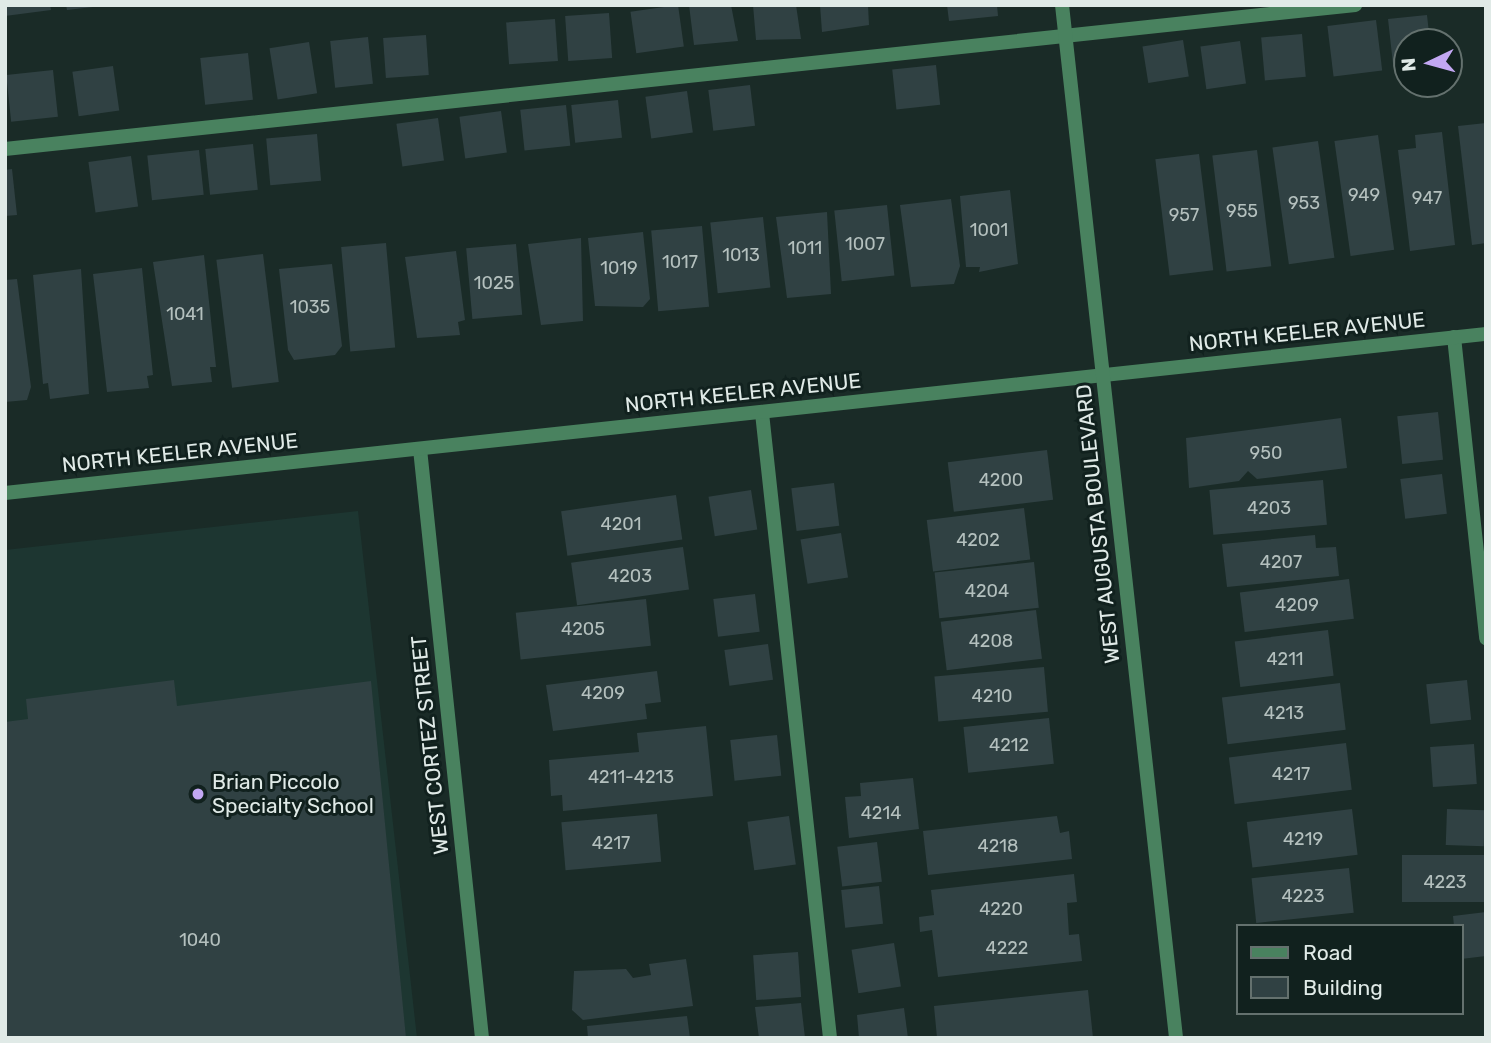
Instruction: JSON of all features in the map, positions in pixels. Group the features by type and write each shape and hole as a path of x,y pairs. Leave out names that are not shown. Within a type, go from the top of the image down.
{"street":[{"name":"WEST AUGUSTA BOULEVARD","path":"1062,5 1176,1038"},
{"path":"5,149 1066,39 1355,5"},
{"name":"NORTH KEELER AVENUE","path":"5,493 1486,334"},
{"path":"1454,337 1486,638"},
{"path":"762,413 830,1038"},
{"name":"WEST CORTEZ STREET","path":"420,449 482,1038"}],"shaded area":[{"name":"Brian Piccolo Specialty School","path":"358,511 417,1038 5,1038 5,550"}],"building":[{"path":"5,5 50,5 51,10 5,16"},
{"path":"66,5 93,5 93,7 67,10"},
{"path":"678,5 684,47 636,53 630,12"},
{"path":"689,5 731,5 738,41 694,45"},
{"path":"753,5 796,5 801,39 756,40"},
{"path":"820,5 868,5 869,25 822,32"},
{"path":"947,5 997,5 998,16 949,21"},
{"path":"609,13 612,58 568,61 565,16"},
{"path":"1427,15 1428,28 1393,28 1393,64 1388,19"},
{"path":"555,19 558,61 509,64 506,22"},
{"path":"1376,20 1382,71 1334,77 1327,26"},
{"path":"1302,34 1306,77 1265,80 1261,38"},
{"path":"426,35 429,75 386,78 383,38"},
{"path":"368,37 373,84 335,88 330,41"},
{"path":"1183,40 1189,77 1148,83 1143,46"},
{"path":"1240,41 1246,84 1206,89 1200,47"},
{"path":"309,42 317,93 278,100 269,48"},
{"path":"248,53 253,100 205,105 200,58"},
{"path":"936,65 940,105 896,109 892,70"},
{"path":"113,66 119,111 79,116 72,72"},
{"path":"53,70 58,117 11,122 6,75"},
{"path":"750,85 755,126 713,131 708,90"},
{"path":"687,91 693,133 651,138 645,97"},
{"path":"618,100 622,138 575,143 571,105"},
{"path":"566,105 570,146 525,151 520,110"},
{"path":"501,111 507,153 465,158 459,117"},
{"path":"438,118 444,161 402,166 396,124"},
{"path":"1486,123 1486,243 1472,245 1458,126"},
{"path":"1442,132 1455,245 1410,251 1398,150 1416,148 1415,135"},
{"path":"317,134 321,181 270,185 266,138"},
{"path":"1378,135 1394,250 1351,256 1334,141"},
{"path":"1318,141 1334,258 1289,264 1272,147"},
{"path":"253,144 258,190 210,195 205,149"},
{"path":"199,150 204,195 152,200 147,155"},
{"path":"1257,150 1271,266 1227,272 1212,155"},
{"path":"1199,154 1213,270 1170,275 1155,159"},
{"path":"131,156 138,207 96,212 88,162"},
{"path":"12,169 17,215 5,216 5,170"},
{"path":"1010,190 1018,264 979,272 980,267 966,267 960,196"},
{"path":"951,199 960,266 954,284 911,287 900,205"},
{"path":"887,205 894,276 842,281 834,211"},
{"path":"827,212 831,294 787,298 776,217"},
{"path":"763,217 770,288 718,293 710,223"},
{"path":"702,226 709,307 658,311 651,230"},
{"path":"643,232 650,299 643,307 595,306 588,238"},
{"path":"581,238 583,321 541,325 528,244"},
{"path":"386,243 395,348 350,352 341,247"},
{"path":"516,244 522,315 472,319 466,248"},
{"path":"456,251 465,320 458,322 460,335 417,338 405,257"},
{"path":"263,254 279,382 232,388 216,260"},
{"path":"204,255 216,367 210,367 212,382 172,386 153,262"},
{"path":"332,264 342,346 335,355 294,360 288,350 279,269"},
{"path":"142,268 153,375 147,376 149,388 107,392 93,274"},
{"path":"81,269 89,394 50,399 48,383 43,384 33,275"},
{"path":"17,279 31,387 27,400 5,402 5,280"},
{"path":"1438,412 1443,460 1402,464 1397,416"},
{"path":"1341,418 1347,468 1257,479 1248,471 1239,481 1189,488 1186,438"},
{"path":"1047,450 1053,500 954,512 948,462"},
{"path":"1442,474 1447,514 1405,519 1400,479"},
{"path":"1323,480 1327,525 1213,535 1209,490"},
{"path":"834,483 839,526 797,531 791,488"},
{"path":"751,490 757,530 715,536 709,497"},
{"path":"676,495 682,540 567,556 561,511"},
{"path":"1024,508 1030,560 933,572 927,520"},
{"path":"841,533 848,577 808,584 801,539"},
{"path":"1315,535 1316,548 1336,547 1339,576 1227,587 1222,544"},
{"path":"683,547 689,590 577,605 571,563"},
{"path":"1034,562 1039,608 939,618 935,572"},
{"path":"1349,579 1354,619 1245,632 1240,592"},
{"path":"755,594 760,632 718,637 713,599"},
{"path":"646,599 651,646 521,659 516,613"},
{"path":"1036,610 1042,659 947,670 941,622"},
{"path":"1328,630 1334,676 1240,687 1235,641"},
{"path":"768,644 773,680 729,686 724,650"},
{"path":"1044,667 1048,712 938,721 934,677"},
{"path":"657,671 661,702 645,704 647,719 553,731 546,685"},
{"name":"Brian Piccolo Specialty School","path":"174,680 177,706 371,681 406,1038 5,1038 5,722 28,719 26,699"},
{"path":"1467,680 1471,720 1430,724 1426,684"},
{"path":"1340,683 1346,730 1228,744 1222,698"},
{"path":"1049,718 1054,764 968,773 963,727"},
{"path":"706,726 713,796 563,811 562,795 551,796 549,760 639,752 637,733"},
{"path":"777,735 781,776 735,781 730,740"},
{"path":"1346,743 1352,790 1235,804 1229,757"},
{"path":"1474,744 1477,784 1433,787 1430,747"},
{"path":"913,778 919,829 849,838 845,797 861,796 860,783"},
{"path":"1352,809 1358,855 1252,868 1247,822"},
{"path":"1447,809 1485,810 1484,846 1446,845"},
{"path":"657,814 661,862 566,870 561,822"},
{"path":"789,816 796,865 754,870 747,822"},
{"path":"1057,816 1060,833 1069,831 1072,859 928,875 923,831"},
{"path":"877,842 882,882 842,887 837,847"},
{"path":"1402,855 1486,855 1486,902 1402,902"},
{"path":"1349,868 1354,913 1256,923 1252,878"},
{"path":"1074,874 1077,902 1067,903 1069,935 1079,934 1082,961 938,977 932,930 920,932 919,917 934,915 931,890"},
{"path":"879,886 883,924 845,928 841,890"},
{"path":"1486,912 1486,956 1463,959 1463,924 1454,924 1453,916"},
{"path":"894,943 901,986 858,993 852,950"},
{"path":"798,952 801,997 756,1000 753,955"},
{"path":"686,959 693,1006 583,1020 572,1010 574,971 626,969 633,978 651,975 649,964"},
{"path":"1088,990 1093,1038 937,1038 934,1006"},
{"path":"801,1003 805,1038 759,1038 755,1007"},
{"path":"904,1008 908,1038 859,1038 857,1015"},
{"path":"687,1016 690,1038 588,1038 587,1026"}],"place":[{"name":"Brian Piccolo Specialty School","path":"198,794"}]}
